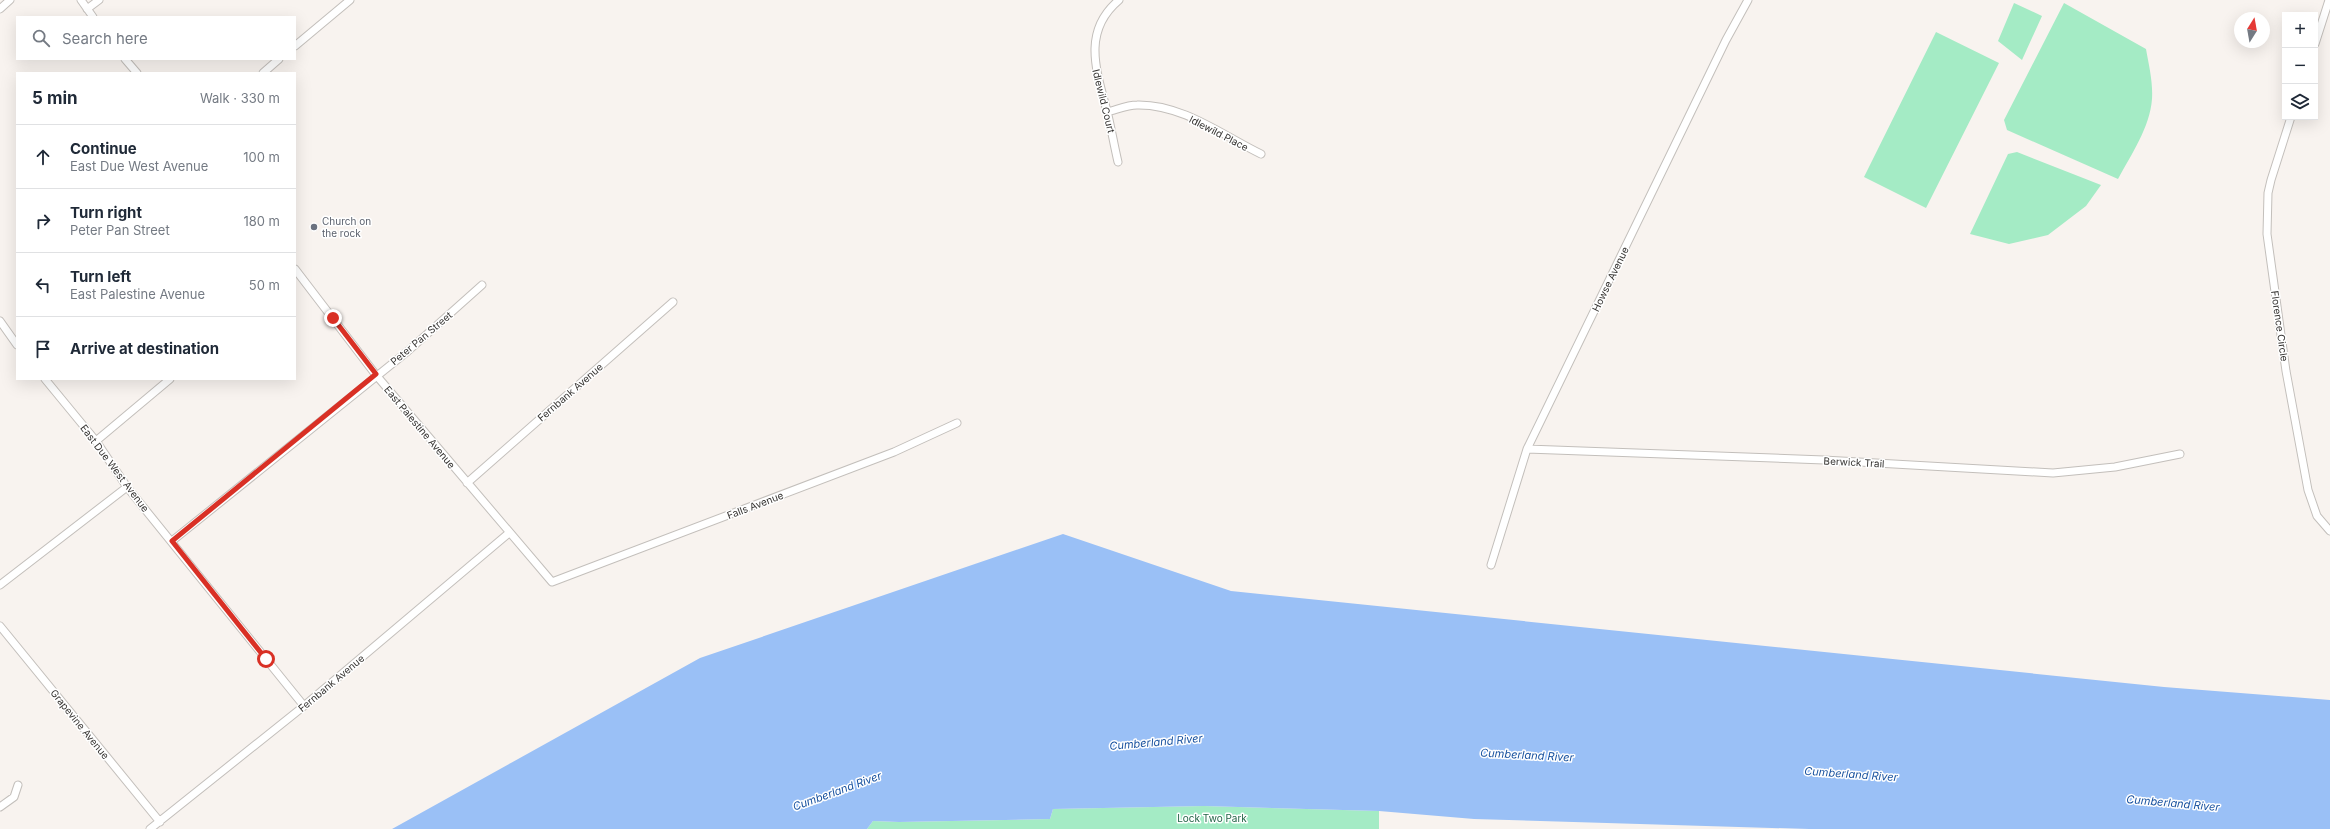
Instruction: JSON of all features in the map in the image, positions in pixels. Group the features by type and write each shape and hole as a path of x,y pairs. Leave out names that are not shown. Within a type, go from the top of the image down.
{"street":[{"path":"0,9 10,0"},
{"path":"81,0 92,16"},
{"path":"87,9 99,0"},
{"path":"296,45 350,0"},
{"name":"Idlewild Court","path":"1118,162 1107,112 1095,70 1095,43 1099,24 1111,7 1119,0"},
{"name":"Howse Avenue","path":"1491,565 1526,449 1726,40 1748,0"},
{"path":"2318,35 2330,0"},
{"path":"126,60 136,72"},
{"path":"263,72 278,60"},
{"name":"Idlewild Place","path":"1107,112 1136,105 1170,109 1204,123 1261,154"},
{"name":"Florence Circle","path":"2290,120 2268,193 2267,234 2286,371 2308,490 2317,516 2330,531"},
{"name":"East Palestine Avenue","path":"296,272 376,374 509,533 551,580"},
{"name":"Peter Pan Street","path":"172,541 376,374 408,351 482,285"},
{"name":"Fernbank Avenue","path":"467,483 673,302"},
{"path":"0,321 16,343"},
{"name":"East Due West Avenue","path":"46,380 96,441 127,487 304,706"},
{"path":"96,441 169,380"},
{"name":"Falls Avenue","path":"551,580 552,582 894,452 957,423"},
{"name":"Berwick Trail","path":"1526,449 1824,460 2053,473 2115,467 2180,454"},
{"path":"0,585 127,487"},
{"name":"Fernbank Avenue","path":"150,829 304,706 509,533"},
{"name":"Grapevine Avenue","path":"0,626 160,822"},
{"path":"0,806 14,797 18,785"}],"green space":[{"path":"2014,3 2042,16 2022,60 1998,41"},
{"path":"2064,3 2146,49 2152,86 2152,99 2148,120 2118,179 2007,130 2004,120"},
{"path":"1936,32 1999,63 1926,208 1864,177"},
{"path":"2017,152 2101,185 2086,206 2048,235 2009,244 1970,234 2008,154"},
{"name":"Lock Two Park","path":"1204,806 1379,811 1379,829 867,829 873,821 899,822 1050,819 1053,809"}],"water":[{"name":"Cumberland River","path":"1063,534 1231,591 2164,687 2330,700 2330,829 1809,829 1474,819 1379,811 1204,806 1053,809 1050,819 899,822 873,821 867,829 392,829 700,658"}],"place":[{"name":"Church on the rock","path":"314,227"}],"route":[{"path":"266,659 172,541 376,374 333,318"}]}
